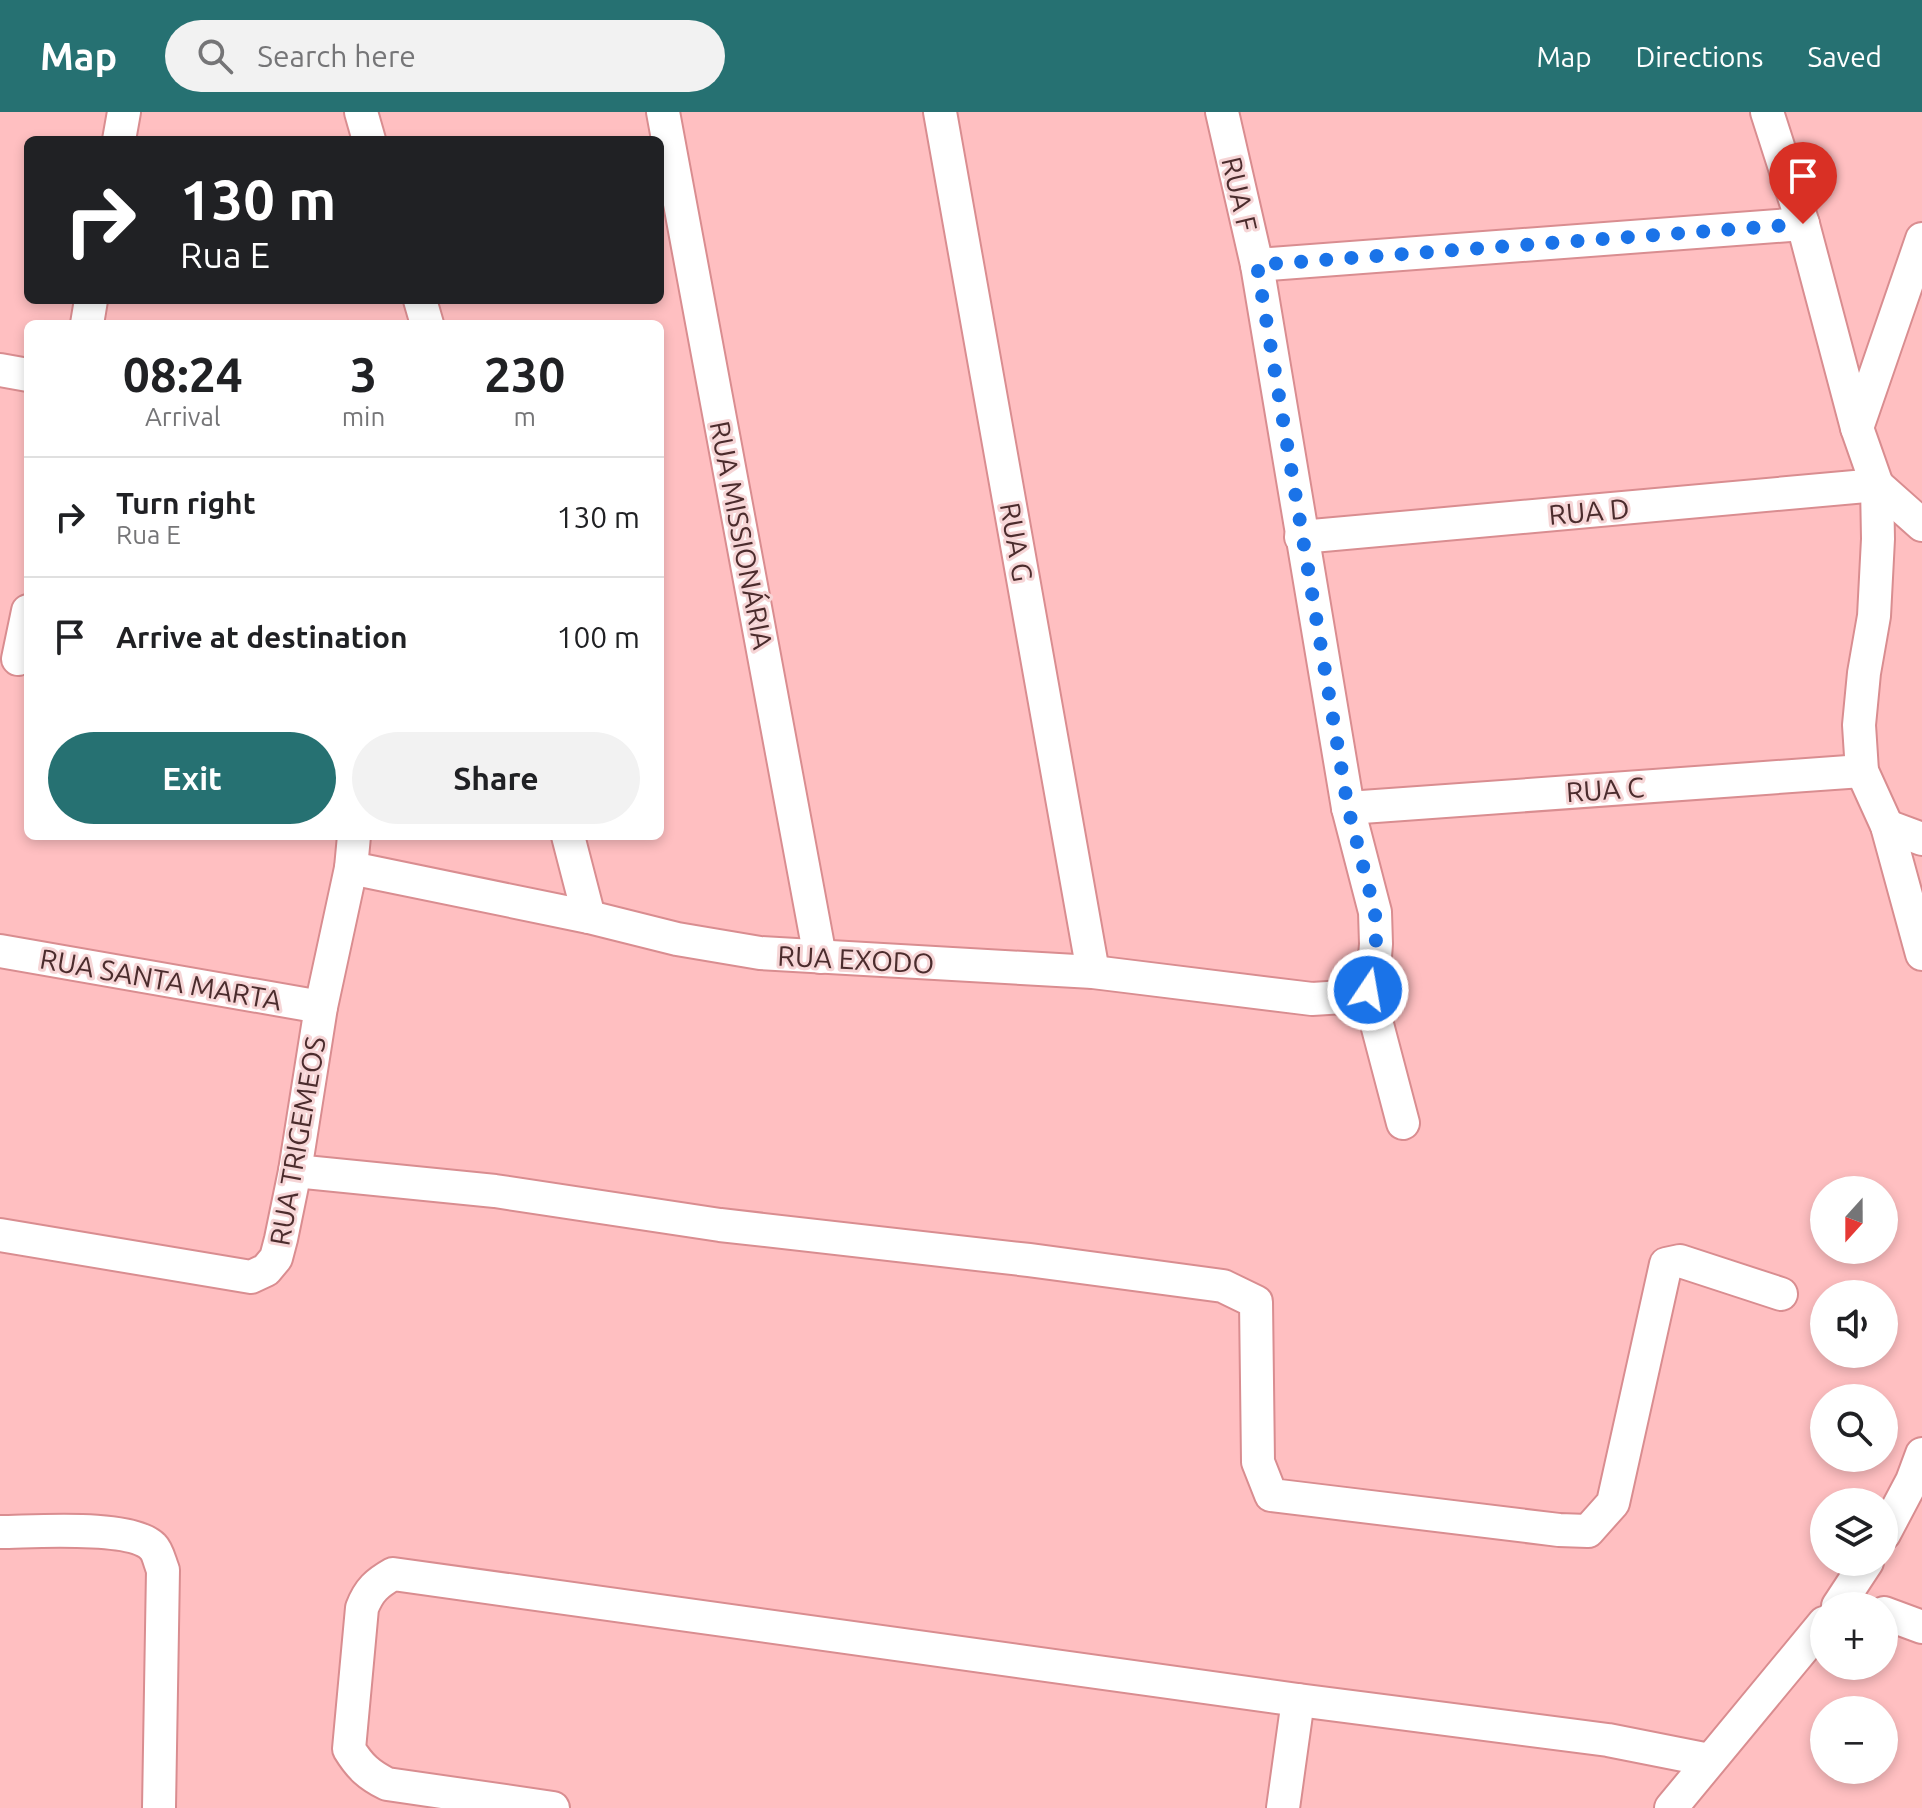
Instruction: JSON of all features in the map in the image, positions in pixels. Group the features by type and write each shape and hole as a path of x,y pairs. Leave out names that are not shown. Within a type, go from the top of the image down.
{"street":[{"path":"120,136 124,112"},
{"path":"361,112 368,136"},
{"name":"RUA MISSIONÁRIA","path":"663,112 820,957"},
{"name":"RUA G","path":"940,112 1093,972"},
{"name":"RUA F","path":"1222,112 1257,265 1348,808 1375,912 1374,969 1368,990 1403,1123"},
{"path":"1767,112 1803,224 1857,428 1877,485 1874,616 1859,725 1862,771 1887,826 1922,954"},
{"path":"1257,265 1803,224"},
{"path":"1857,428 1922,239"},
{"path":"0,370 24,374"},
{"path":"1877,485 1922,525"},
{"name":"RUA D","path":"1301,537 1877,485"},
{"path":"15,659 24,626"},
{"name":"RUA C","path":"1348,808 1862,771"},
{"path":"1887,826 1922,839"},
{"name":"RUA TRIGEMEOS","path":"0,1235 251,1277 266,1270 276,1258 295,1171 321,1007 351,868 354,840"},
{"path":"569,840 589,917"},
{"name":"RUA EXODO","path":"351,868 589,917 677,939 746,951 1093,972 1312,999 1344,997 1368,990"},
{"name":"RUA SANTA MARTA","path":"0,951 321,1007"},
{"path":"295,1171 495,1191 720,1225 1029,1260 1223,1286 1256,1302 1258,1462 1271,1495 1559,1530 1588,1531 1613,1503 1666,1264 1680,1261 1781,1294"},
{"path":"1898,1508 1922,1454"},
{"path":"0,1532 117,1533 136,1537 155,1548 163,1570 159,1808"},
{"path":"553,1808 387,1784 367,1774 358,1764 349,1749 362,1608 368,1593 377,1583 393,1574 1608,1740 1709,1760"},
{"path":"1898,1618 1922,1627"},
{"path":"1671,1808 1810,1640"},
{"path":"1283,1808 1298,1700"}],"route":[{"path":"1368,990 1374,969 1375,912 1348,808 1257,265 1803,224"}]}
